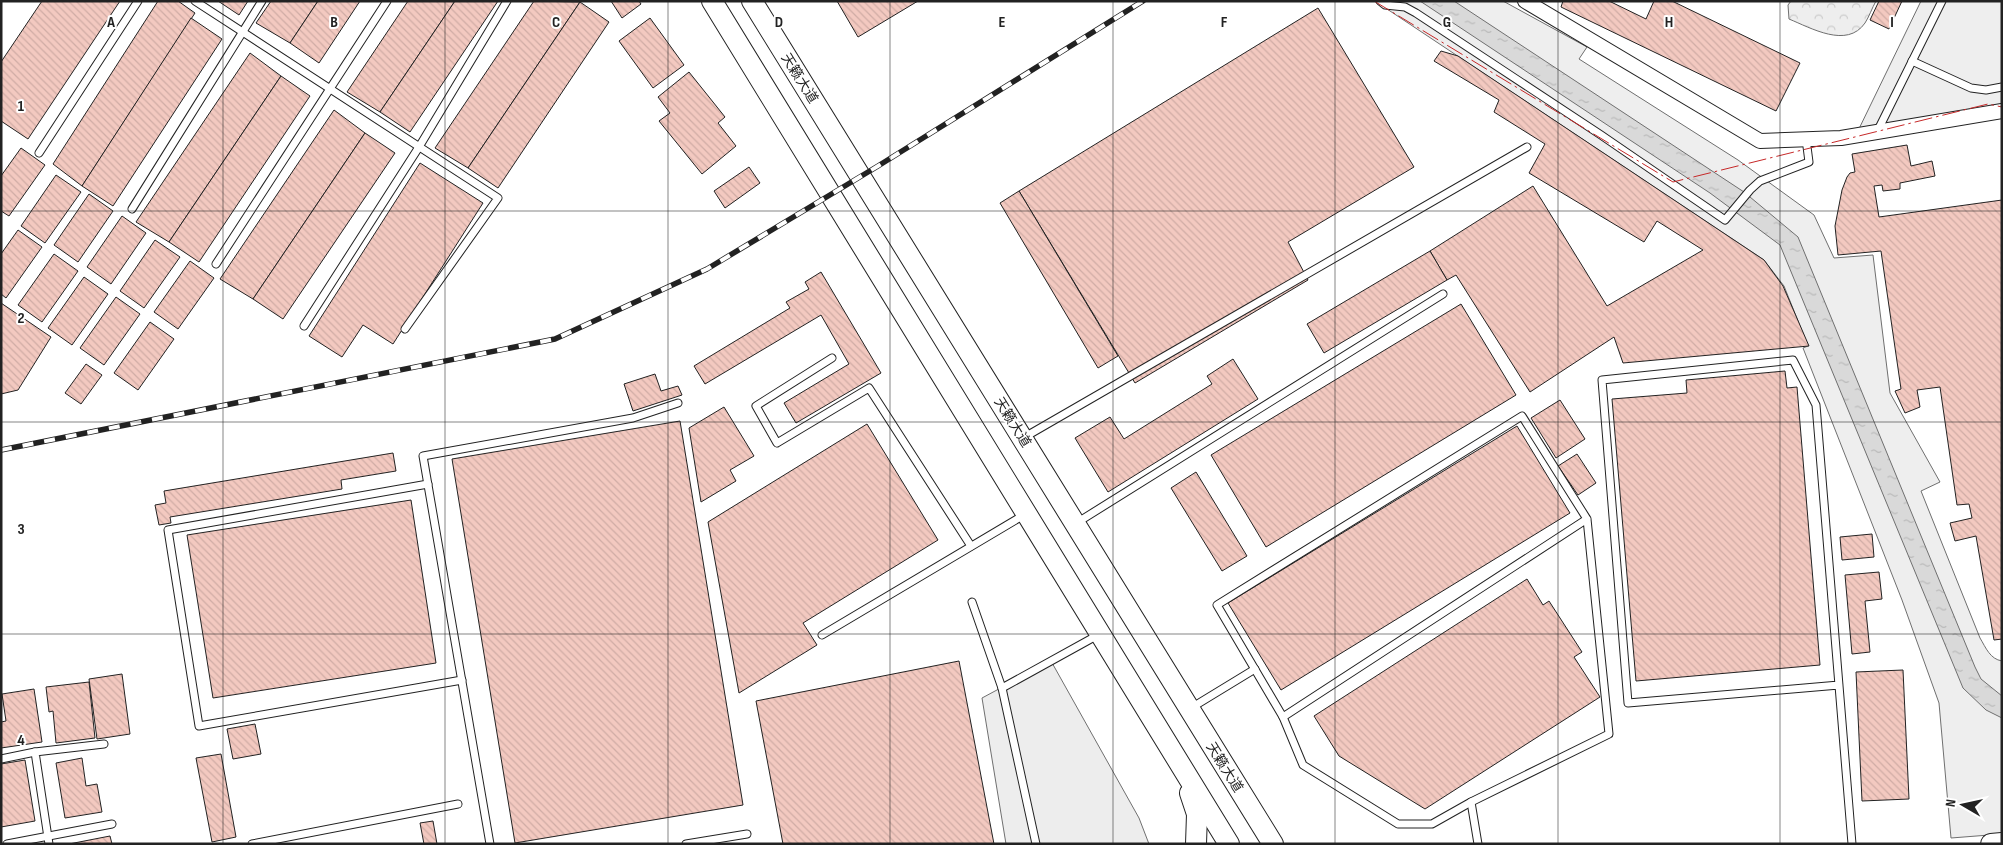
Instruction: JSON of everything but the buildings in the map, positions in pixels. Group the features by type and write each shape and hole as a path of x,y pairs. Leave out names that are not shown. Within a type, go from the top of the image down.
{"main road":[{"path":"712,1 1229,844"},
{"name":"天籁大道","path":"752,1 1273,843"},
{"path":"1180,762 1197,814 1196,844"},
{"path":"1991,844 2002,843"}],"street":[{"path":"1525,1 1760,141 1841,138 2002,111"}],"lane":[{"path":"39,153 138,1"},
{"path":"194,1 498,198 405,329"},
{"path":"132,210 262,1"},
{"path":"216,264 331,90 387,1"},
{"path":"304,326 419,147 507,1"},
{"path":"1380,1 1386,5 1405,7 1416,13 1601,135 1724,220 1760,180 1809,162 1806,139"},
{"path":"1877,132 1942,1"},
{"path":"1912,61 1971,88 1986,90 2002,87"},
{"path":"1023,439 1527,147"},
{"path":"1075,524 1444,294"},
{"path":"832,358 756,406 777,443 869,388 971,546"},
{"path":"1839,684 1628,703 1602,380 1793,360 1816,405 1839,684 1852,844"},
{"path":"490,844 423,456 632,418 678,403"},
{"path":"1522,416 1587,519 1609,734 1471,802 1432,824 1398,824 1303,764 1283,717 1217,605 1522,416"},
{"path":"428,484 168,530 199,726 462,680"},
{"path":"822,635 1026,514"},
{"path":"1283,717 1587,519"},
{"path":"972,602 1002,688 1036,844"},
{"path":"1002,688 1100,634"},
{"path":"1189,709 1255,669"},
{"path":"1,759 35,752 104,744"},
{"path":"35,752 48,840"},
{"path":"1471,802 1478,844"},
{"path":"252,844 458,804"},
{"path":"7,844 48,840 112,824"},
{"path":"686,844 747,834"}],"green space":[{"path":"1375,1 1503,1 1587,47 1579,59 1738,160 1814,215 1834,258 1873,255 1890,393 1940,482 1921,491 1980,638 1991,655 2002,661 2002,834 1951,838 1939,703 1902,600 1803,348 1808,346 1784,286 1764,260"},
{"path":"1791,1 1876,1 1865,23 1857,31 1849,35 1839,36 1818,31 1789,19 1788,5"},
{"path":"1921,1 2002,1 2002,112 1855,137"}],"shaded area":[{"path":"1051,661 1139,818 1149,844 1006,844 982,698"}],"water":[{"path":"1420,1 1454,1 1744,192 1798,237 1975,667 1981,679 2002,696 2002,718 1986,710 1963,688 1780,245 1710,193"}],"railway":[{"path":"1,450 555,339 707,269 878,166 1143,1"}],"power":[{"path":"1374,1 1673,182 1988,104 2002,107"}]}
